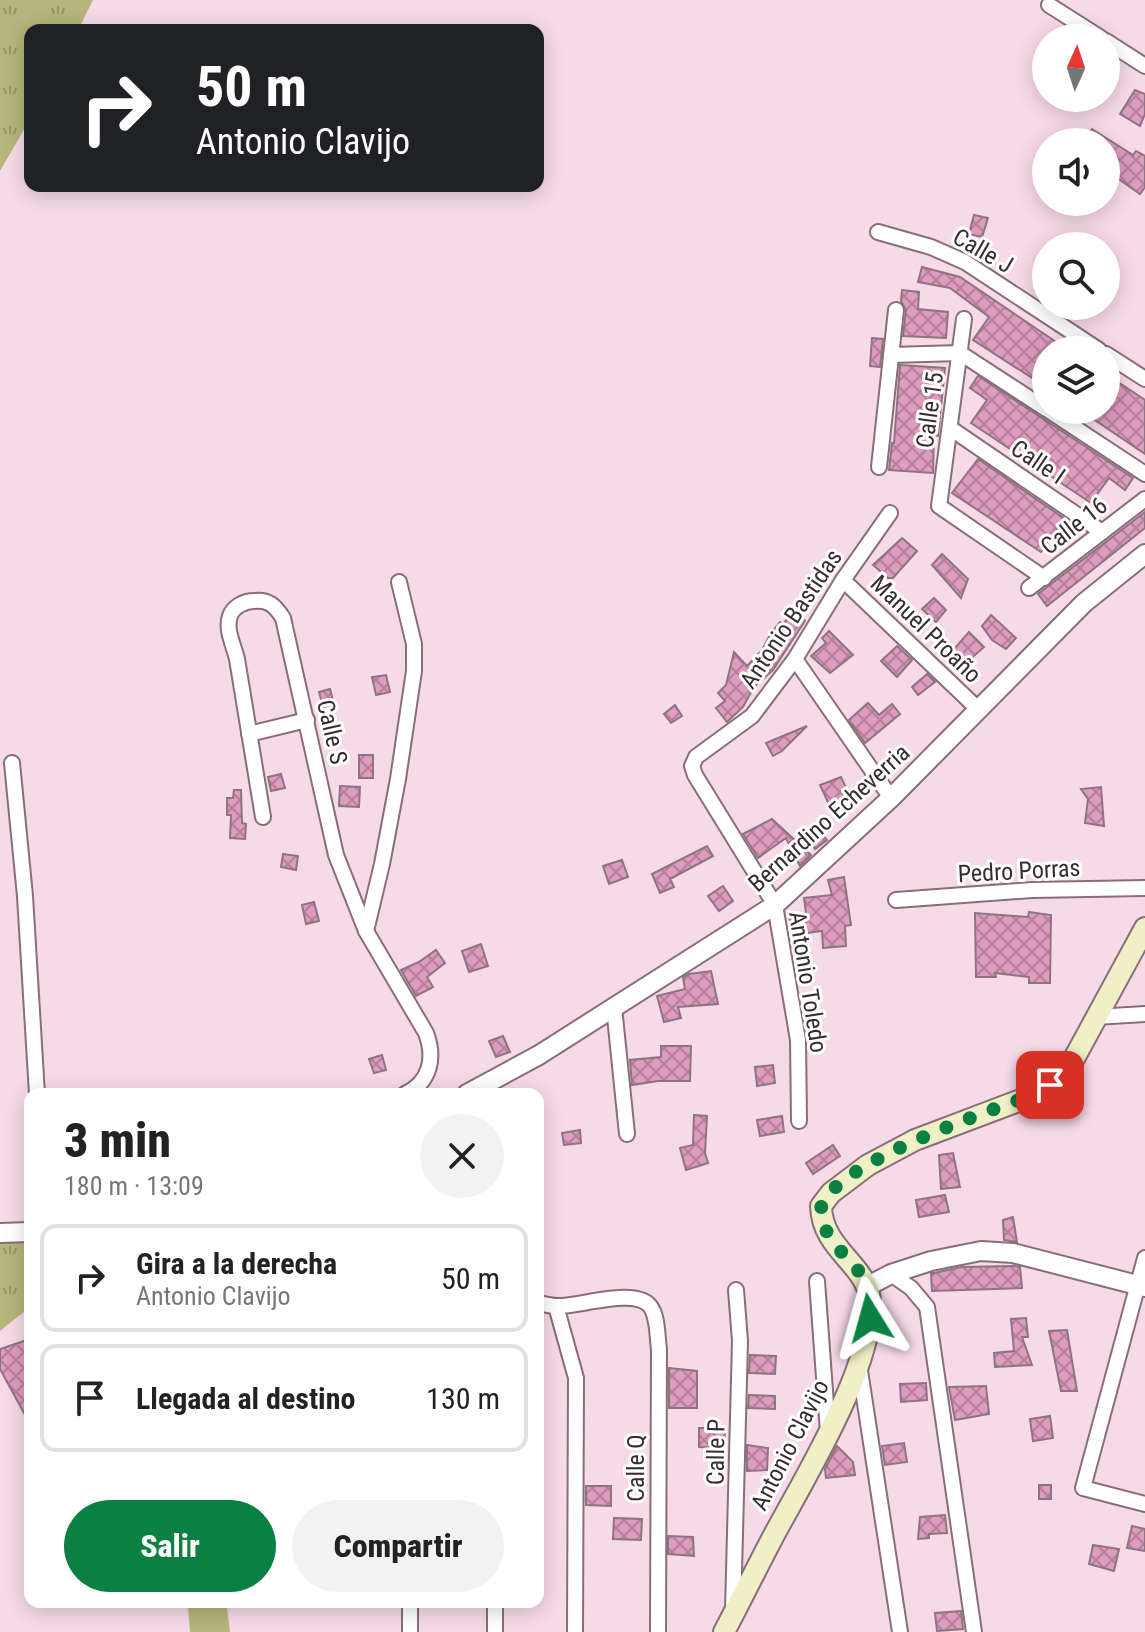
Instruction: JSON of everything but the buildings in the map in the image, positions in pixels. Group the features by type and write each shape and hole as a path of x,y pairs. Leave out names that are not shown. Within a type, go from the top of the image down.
{"main road":[{"path":"868,1286 825,1230 821,1206 831,1193 868,1165 915,1140 1034,1095 1064,1077 1145,928"},
{"name":"Antonio Clavijo","path":"728,1624 828,1433 859,1363 870,1318 868,1286"}],"street":[{"path":"1049,5 1079,24"},
{"path":"1120,50 1145,66"},
{"name":"Calle J","path":"878,232 931,247 965,262 1078,336"},
{"path":"879,467 896,310"},
{"name":"Calle 15","path":"964,319 939,506 1044,578"},
{"path":"891,355 960,353 1032,399"},
{"path":"1120,363 1145,379"},
{"path":"1070,424 1145,474"},
{"name":"Calle I","path":"950,428 1102,532"},
{"name":"Calle 16","path":"1029,588 1145,499"},
{"name":"Antonio Bastidas","path":"695,775 692,766 696,757 752,716 795,659 843,580 890,513"},
{"name":"Bernardino Echeverria","path":"478,1088 539,1055 775,905 891,798 1084,603 1145,554"},
{"name":"Manuel Proaño","path":"843,580 979,710"},
{"path":"366,931 396,794 414,671 414,644 399,582"},
{"name":"Calle S","path":"263,817 229,627 230,615 238,605 251,601 266,601 274,605 283,618 336,855 366,931 426,1033 432,1049 431,1064 424,1079 415,1088"},
{"path":"795,659 891,798"},
{"path":"249,734 307,720"},
{"path":"12,763 25,896 37,1088"},
{"name":"Antonio Toledo","path":"695,775 775,905 798,1040 799,1121"},
{"name":"Pedro Porras","path":"896,900 1032,890 1145,888"},
{"path":"614,1007 627,1134"},
{"path":"1095,1017 1145,1014"},
{"path":"0,1233 24,1232"},
{"path":"868,1286 891,1274 931,1261 981,1251 1013,1253 1142,1286"},
{"path":"1145,1258 1142,1286 1083,1488 1145,1504"},
{"path":"891,1274 911,1288 927,1307 974,1632"},
{"path":"817,1281 828,1433"},
{"name":"Calle P","path":"728,1624 740,1341 736,1290"},
{"name":"Calle Q","path":"556,1306 627,1297 650,1306 656,1322 659,1349 658,1632"},
{"path":"544,1304 556,1306 576,1378 575,1632"},
{"path":"859,1363 900,1632"},
{"path":"410,1608 410,1632"},
{"path":"495,1608 495,1632"}],"green space":[{"path":"0,0 93,0 81,24 24,24 24,129 0,171"},
{"path":"24,1230 24,1312 0,1331 0,1232"},
{"path":"188,1608 227,1608 230,1632 190,1632"}],"route":[{"path":"870,1318 868,1286 844,1258 821,1219 821,1206 831,1193 868,1165 915,1140 1034,1095 1050,1085"}]}
